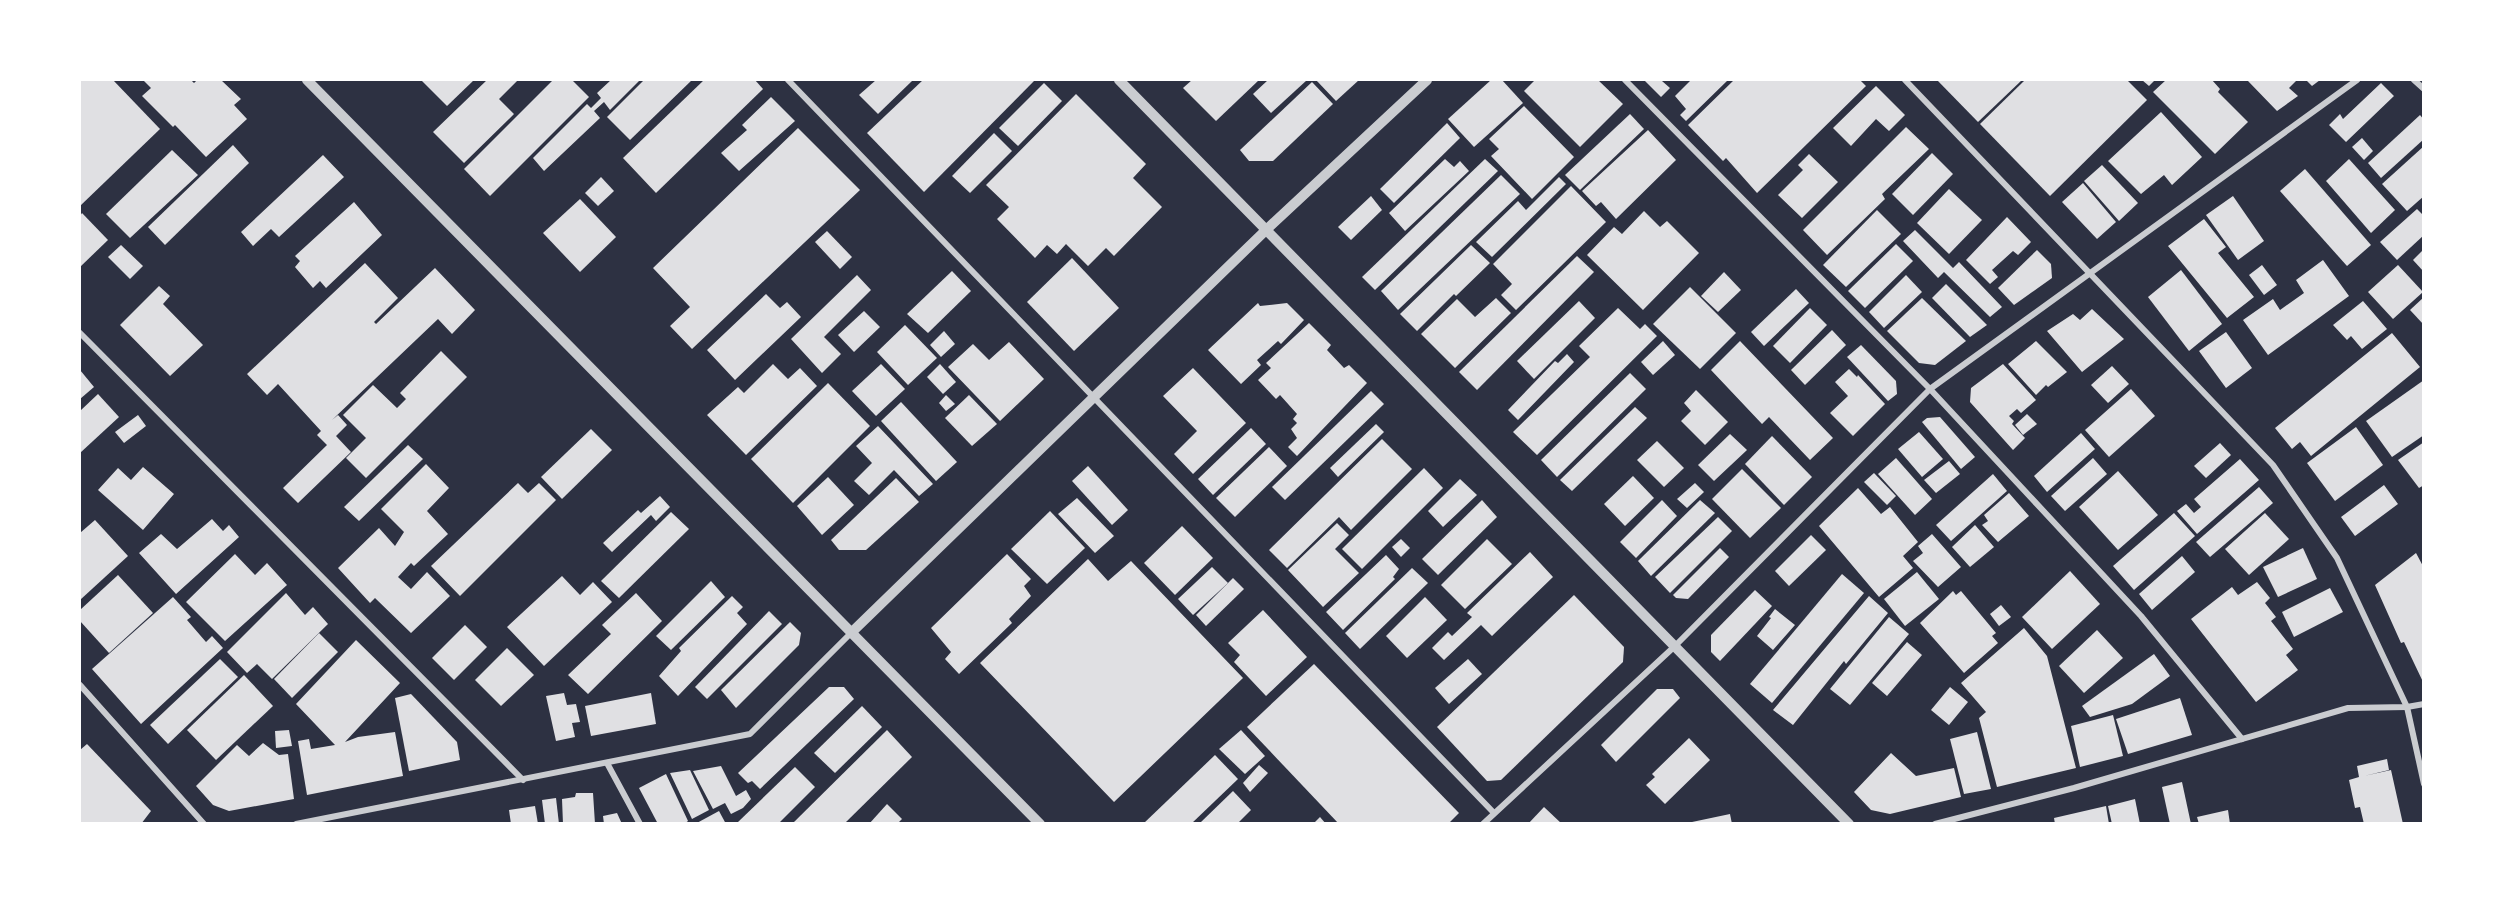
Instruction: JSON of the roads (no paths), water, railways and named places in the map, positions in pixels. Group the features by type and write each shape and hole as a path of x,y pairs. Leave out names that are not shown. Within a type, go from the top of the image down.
{"street":[{"path":"307,80 1040,824"},
{"path":"788,80 1494,813"},
{"path":"1119,80 1849,824"},
{"path":"296,824 750,734 1266,230 1427,80"},
{"path":"1625,80 1930,388 2140,616 2242,739"},
{"path":"1905,80 2092,273 2273,465 2337,558 2407,707 2424,784"},
{"path":"1483,824 1675,646 1930,388 2357,80"},
{"path":"2414,80 2424,89"},
{"path":"80,333 524,780"},
{"path":"80,686 204,824"},
{"path":"1935,824 2074,788 2348,708 2407,707 2424,704"},
{"path":"607,763 640,824"}]}
